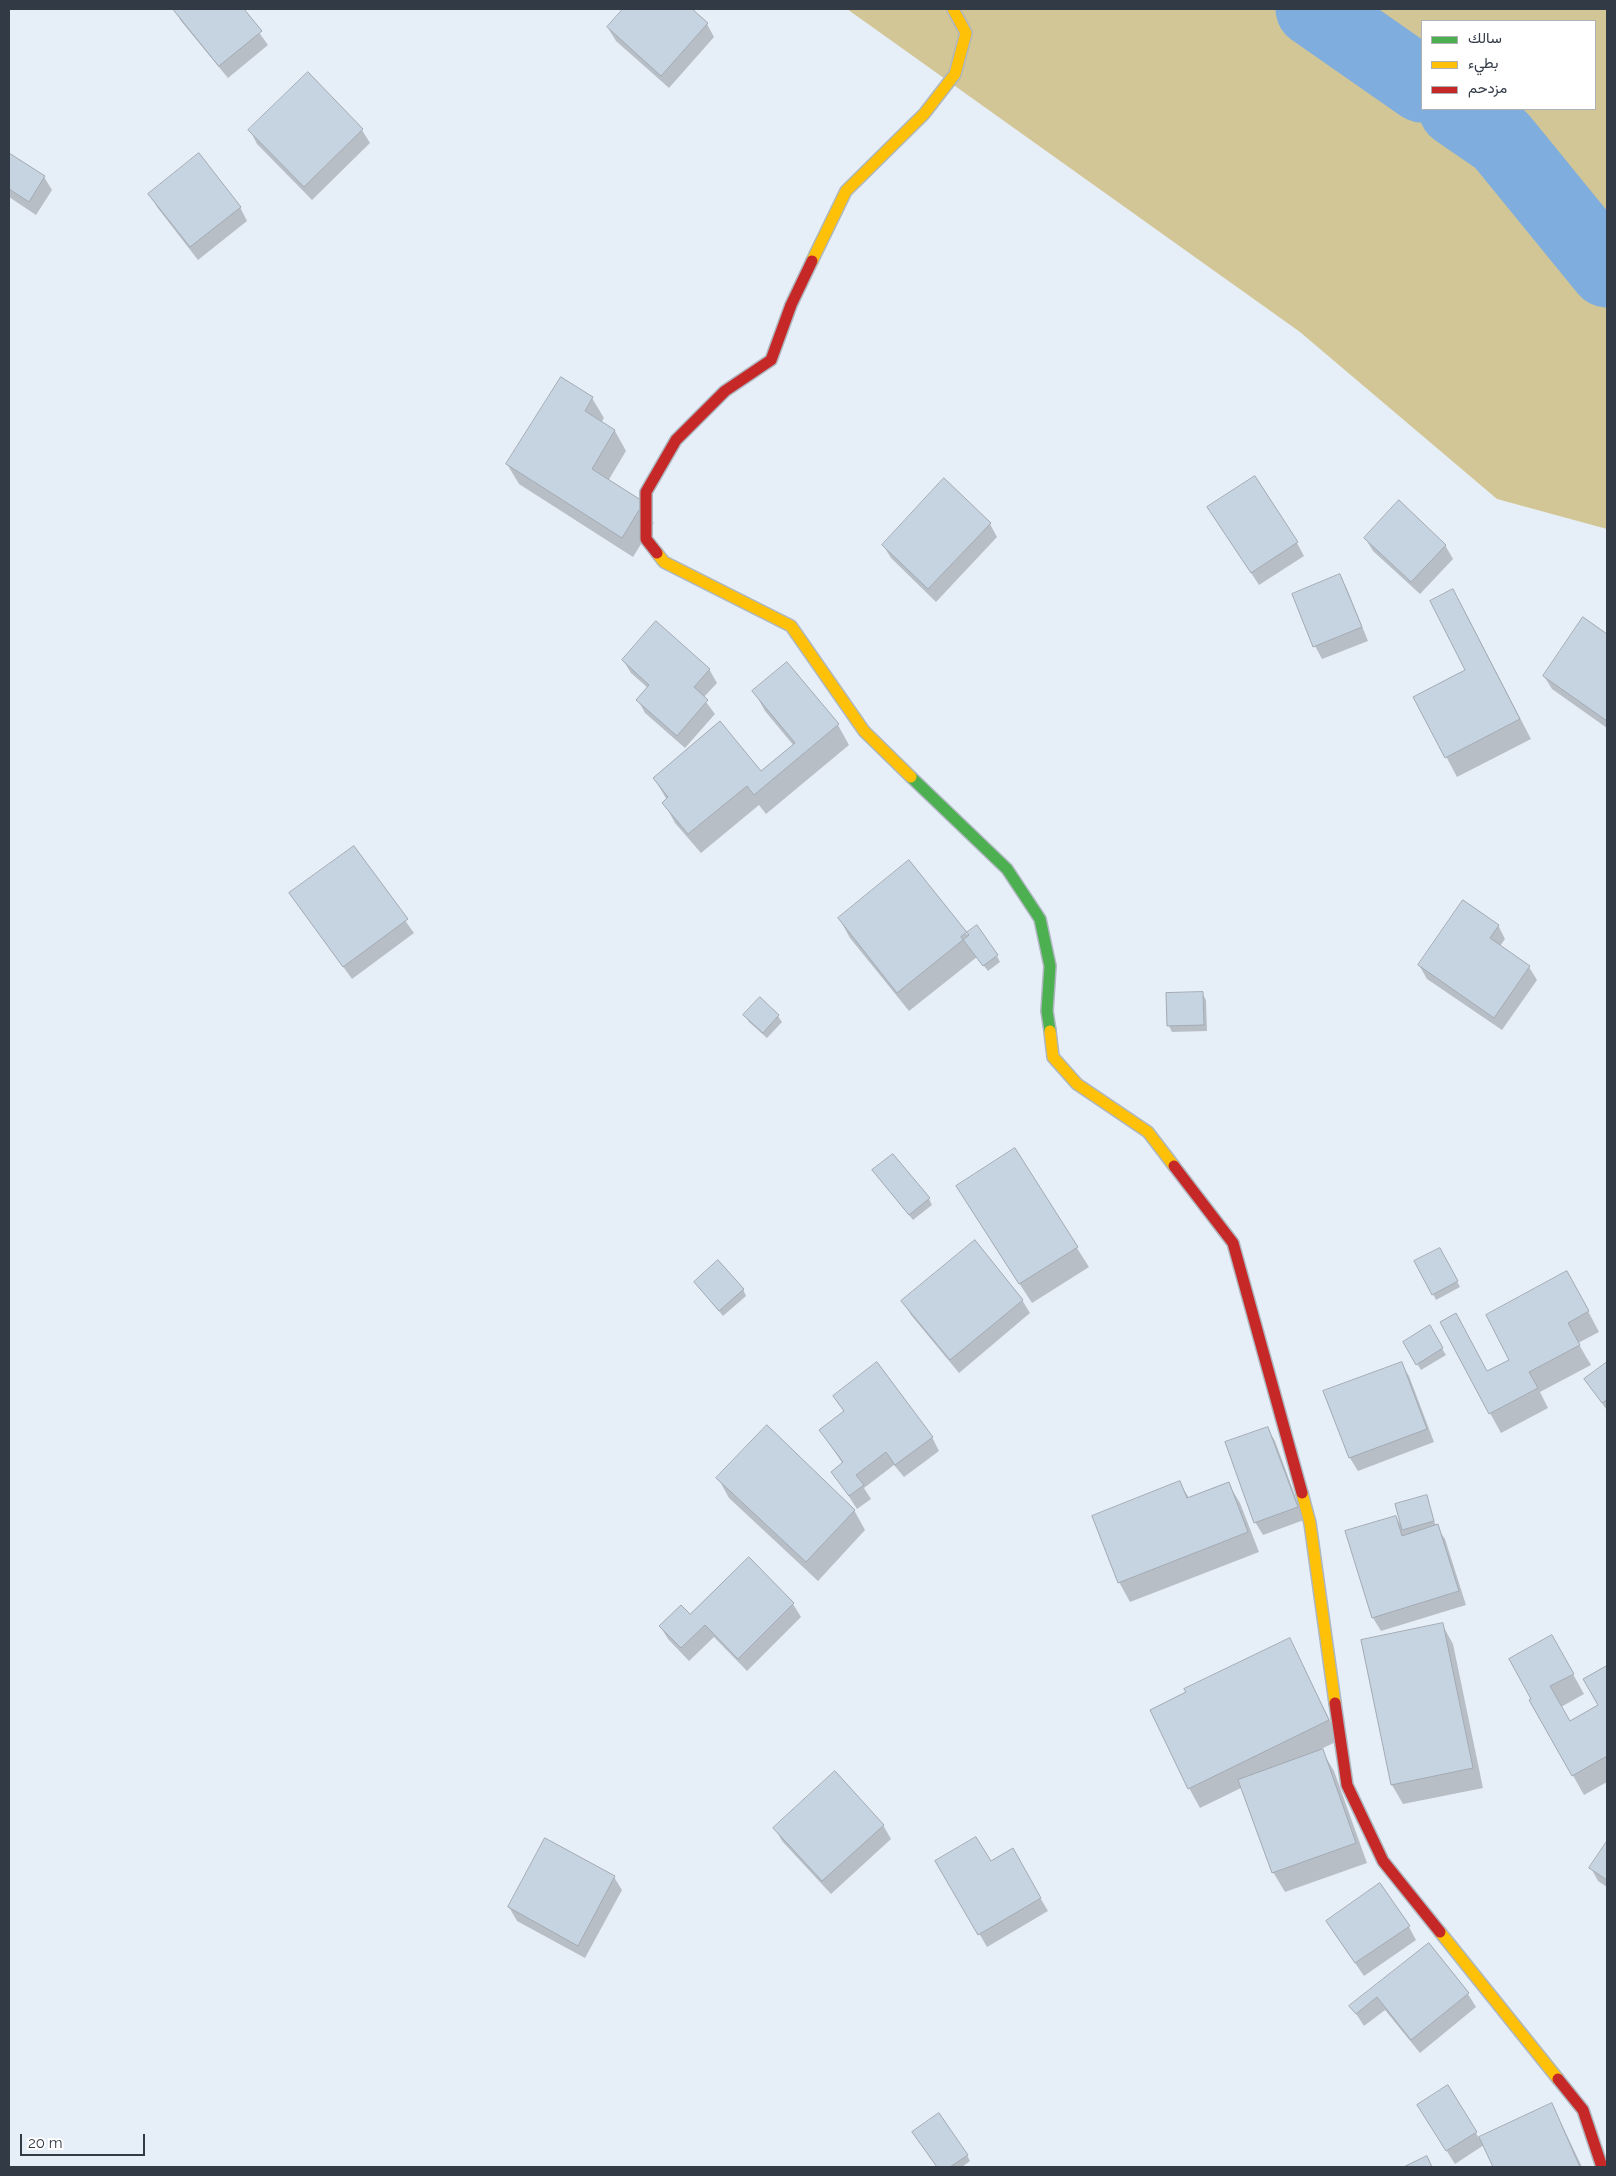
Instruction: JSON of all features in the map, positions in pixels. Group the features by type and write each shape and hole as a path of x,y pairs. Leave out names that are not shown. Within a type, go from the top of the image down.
{"street":[{"path":"953,9 966,33 955,74 924,114 846,191 791,306 772,360 725,392 676,440 646,492 646,539 664,562 791,626 864,731 1007,869 1040,919 1050,966 1047,1012 1053,1057 1077,1084 1148,1132 1233,1243 1310,1523 1347,1785 1383,1861 1582,2110 1602,2167"}],"shaded area":[{"path":"847,9 1607,9 1607,529 1497,499 1300,332"}],"building":[{"path":"173,9 244,9 262,31 219,66"},
{"path":"623,9 692,9 708,23 661,76 607,27"},
{"path":"308,72 363,129 304,187 248,130"},
{"path":"9,153 45,176 29,202 9,189"},
{"path":"199,153 241,207 190,247 148,194"},
{"path":"561,377 593,397 585,411 615,430 592,469 644,502 622,538 506,464"},
{"path":"1255,476 1298,542 1251,573 1207,507"},
{"path":"944,478 991,523 928,589 882,545"},
{"path":"1399,500 1446,545 1411,582 1364,538"},
{"path":"1340,574 1362,627 1313,647 1292,594"},
{"path":"1453,589 1520,719 1445,758 1413,697 1465,670 1430,601"},
{"path":"1583,617 1607,634 1607,721 1543,676"},
{"path":"656,621 710,669 694,687 708,700 677,736 636,700 649,685 622,660"},
{"path":"787,662 839,724 754,795 747,786 688,834 662,803 668,797 653,778 720,721 761,771 795,743 752,691"},
{"path":"354,846 408,919 343,967 289,893"},
{"path":"909,860 969,935 897,993 838,918"},
{"path":"1463,900 1499,925 1490,938 1530,966 1494,1018 1418,965"},
{"path":"977,925 998,955 983,966 961,937"},
{"path":"1203,992 1204,1025 1167,1026 1166,993"},
{"path":"760,997 779,1015 763,1033 743,1015"},
{"path":"1015,1148 1078,1247 1019,1284 956,1186"},
{"path":"893,1154 930,1198 909,1215 872,1170"},
{"path":"975,1240 1023,1300 950,1360 901,1301"},
{"path":"1440,1248 1458,1281 1432,1295 1414,1261"},
{"path":"718,1260 744,1289 719,1311 694,1282"},
{"path":"1567,1271 1589,1311 1568,1323 1580,1345 1529,1372 1538,1388 1489,1414 1440,1322 1456,1313 1487,1371 1509,1360 1486,1315"},
{"path":"1430,1325 1443,1348 1416,1365 1403,1342"},
{"path":"877,1362 933,1437 895,1465 886,1452 856,1475 864,1485 849,1496 831,1472 843,1462 819,1430 844,1411 833,1396"},
{"path":"1402,1362 1427,1429 1349,1458 1323,1391"},
{"path":"1607,1362 1607,1400 1602,1403 1584,1379"},
{"path":"767,1425 855,1510 806,1562 716,1478"},
{"path":"1268,1427 1298,1507 1254,1523 1225,1442"},
{"path":"1180,1481 1187,1498 1229,1482 1248,1532 1118,1583 1092,1516"},
{"path":"1427,1495 1434,1521 1402,1530 1395,1504"},
{"path":"1396,1516 1402,1536 1438,1524 1459,1591 1372,1618 1345,1531"},
{"path":"749,1557 794,1603 738,1659 705,1625 681,1648 659,1626 681,1605 690,1614"},
{"path":"1443,1623 1473,1768 1391,1785 1361,1640"},
{"path":"1552,1635 1574,1674 1550,1686 1570,1721 1598,1705 1583,1679 1606,1666 1607,1669 1607,1756 1572,1776 1529,1700 1531,1699 1509,1659"},
{"path":"1290,1638 1329,1720 1188,1789 1150,1710 1186,1692 1184,1689"},
{"path":"1323,1749 1356,1843 1272,1873 1238,1780"},
{"path":"835,1771 884,1825 822,1881 773,1828"},
{"path":"976,1837 991,1861 1013,1848 1041,1898 978,1935 935,1861"},
{"path":"545,1838 615,1876 578,1946 508,1907"},
{"path":"1607,1841 1607,1880 1589,1868"},
{"path":"1380,1883 1410,1926 1355,1963 1326,1921"},
{"path":"1429,1943 1469,1993 1411,2040 1377,1997 1356,2014 1349,2006"},
{"path":"1448,2085 1477,2132 1446,2151 1417,2105"},
{"path":"1552,2103 1580,2167 1493,2167 1479,2137"},
{"path":"939,2113 968,2155 950,2167 937,2167 912,2132"},
{"path":"1427,2156 1432,2167 1404,2167"}],"waterway":[{"path":"1313,9 1421,84"},
{"path":"1457,110 1501,140 1607,270"}],"traffic: fast":[{"path":"911,777 1007,869 1040,919 1050,966 1047,1011 1050,1031"}],"traffic: slow":[{"path":"812,261 846,191 924,114 955,74 966,33 953,9"},
{"path":"657,553 664,562 791,626 864,731 911,777"},
{"path":"1050,1031 1053,1057 1077,1084 1148,1132 1174,1166"},
{"path":"1302,1493 1310,1523 1335,1703"},
{"path":"1440,1932 1558,2079"}],"traffic: jam":[{"path":"657,553 646,539 646,492 676,440 725,391 771,360 791,305 812,261"},
{"path":"1174,1166 1233,1243 1302,1493"},
{"path":"1335,1703 1347,1785 1383,1861 1440,1932"},
{"path":"1558,2079 1583,2110 1602,2167"}]}
